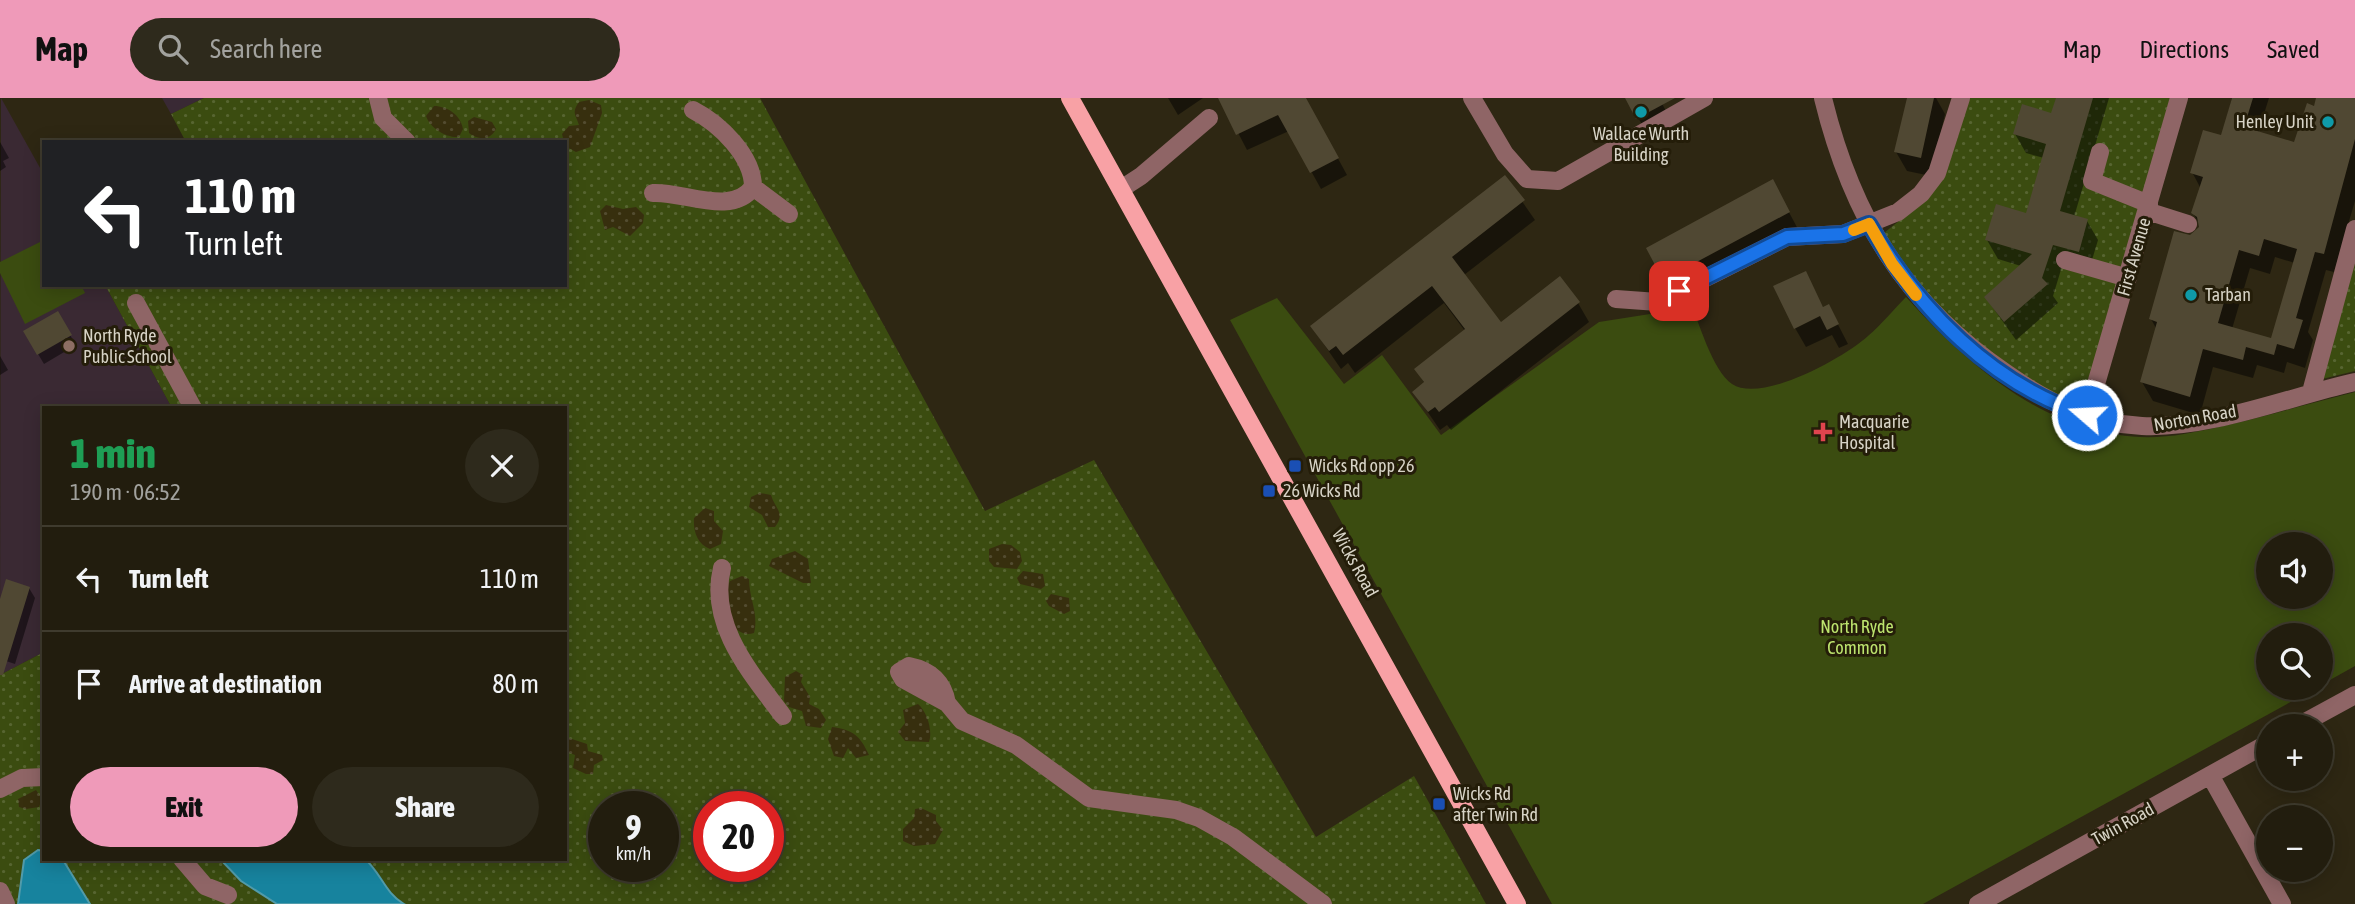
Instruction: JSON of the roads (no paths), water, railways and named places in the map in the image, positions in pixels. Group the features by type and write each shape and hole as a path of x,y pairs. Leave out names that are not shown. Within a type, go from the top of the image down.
{"main road":[{"name":"Wicks Road","path":"1070,98 1517,904"}],"street":[{"path":"378,98 383,118 405,140"},
{"path":"1472,98 1505,154 1527,179 1558,181 1704,98"},
{"name":"Norton Road","path":"1823,98 1832,134 1869,224 1892,264 1922,303 1966,346 2043,399 2087,415 2143,426 2178,424 2355,382"},
{"path":"1616,299 1658,302 1787,237 1843,234 1898,212 1929,184 1943,160 1961,98"},
{"name":"First Avenue","path":"2087,415 2179,98"},
{"path":"693,110 731,141 749,163 753,187 789,214"},
{"path":"1121,188 1141,176 1209,118"},
{"path":"2100,152 2092,181 2188,224"},
{"path":"653,192 733,201 741,198 753,187"},
{"path":"2311,392 2355,229"},
{"path":"2065,260 2128,278"},
{"path":"136,303 192,406"},
{"path":"722,568 717,592 733,644 783,716"},
{"path":"2320,714 2355,695"},
{"path":"947,703 962,721 1016,745 1089,798 1176,810 1199,818 1233,837 1323,904"},
{"name":"Twin Road","path":"1989,901 2256,750"},
{"path":"2210,775 2282,904"},
{"path":"0,789 22,778 42,777"},
{"path":"184,861 205,886 228,895"},
{"path":"0,891 6,904"}],"water":[{"path":"38,850 42,851 42,861 64,861 90,904 18,904 24,860"},
{"path":"222,861 367,861 392,894 404,904 277,904 241,881"}],"place":[{"name":"Wallace Wurth Building","path":"1641,112"},
{"name":"Henley Unit","path":"2328,122"},
{"name":"Tarban","path":"2191,295"},
{"name":"North Ryde Public School","path":"69,346"},
{"name":"Macquarie Hospital","path":"1823,432"},
{"name":"Wicks Rd opp 26","path":"1295,466"},
{"name":"26 Wicks Rd","path":"1269,491"},
{"name":"Wicks Rd after Twin Rd","path":"1439,804"}],"park label":[{"name":"North Ryde Common","path":"1857,637"}]}
